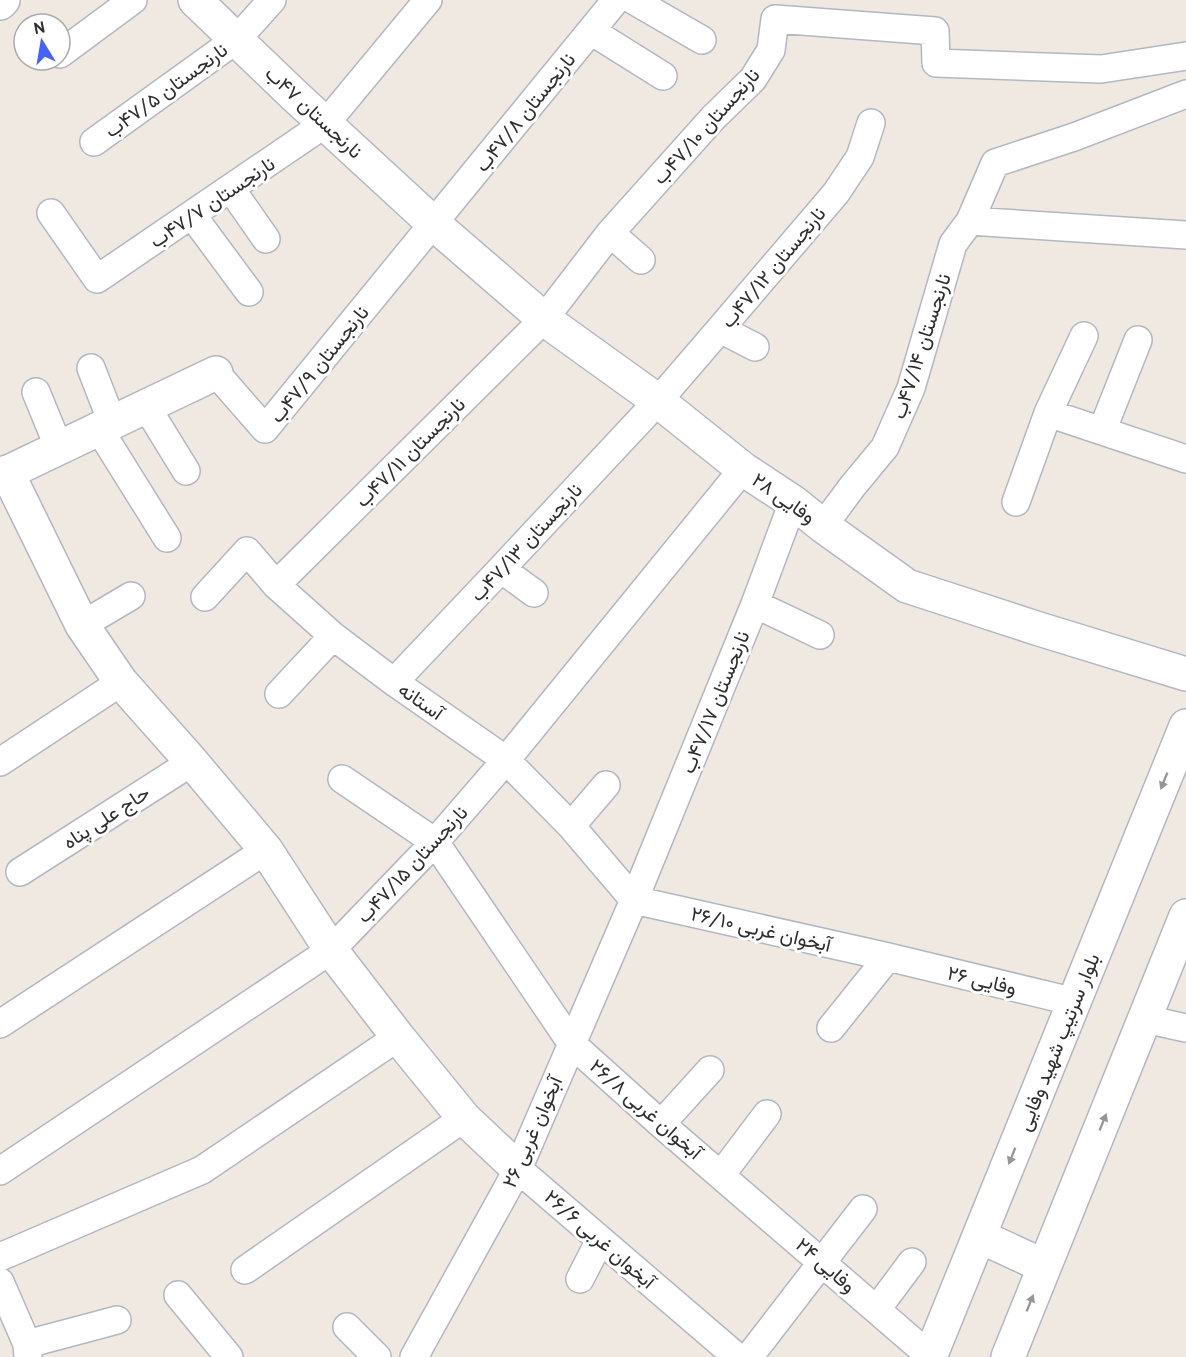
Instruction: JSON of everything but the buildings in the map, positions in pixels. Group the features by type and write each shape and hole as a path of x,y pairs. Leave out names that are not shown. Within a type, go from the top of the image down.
{"street":[{"path":"72,45 133,0"},
{"name":"نارنجستان ۴۷ب","path":"195,0 434,224"},
{"name":"نارنجستان ۴۷/۵ب","path":"94,142 237,39 272,0"},
{"name":"نارنجستان ۴۷/۷ب","path":"51,213 97,279 326,123 428,0"},
{"name":"نارنجستان ۴۷/۸ب","path":"434,224 616,0"},
{"path":"633,0 668,9 702,40"},
{"name":"نارنجستان ۴۷/۱۰ب","path":"544,319 610,233 713,118 753,79 771,50 775,19 935,31 936,63 1101,69 1186,56"},
{"path":"591,31 663,76"},
{"name":"نارنجستان ۴۷/۱۴ب","path":"823,526 885,447 911,388 953,244 970,220 995,164 1074,137 1186,94"},
{"name":"نارنجستان ۴۷/۱۲ب","path":"658,401 836,193 860,157 871,123"},
{"path":"231,189 266,239"},
{"path":"192,215 249,292"},
{"path":"970,220 1186,235"},
{"name":"وفایی ۲۸","path":"434,224 544,319 658,401 743,469 793,502 907,586 1186,674"},
{"name":"نارنجستان ۴۷/۹ب","path":"4,474 216,373 265,429 434,224"},
{"path":"610,233 641,260"},
{"name":"نارنجستان ۴۷/۱۱ب","path":"276,585 544,319"},
{"path":"720,329 755,347"},
{"path":"1016,502 1048,413 1084,336"},
{"path":"1102,431 1138,340"},
{"path":"91,368 106,426 167,538"},
{"path":"36,392 59,448"},
{"name":"نارنجستان ۴۷/۱۳ب","path":"394,682 658,401"},
{"path":"146,406 186,471"},
{"path":"1048,413 1186,459"},
{"name":"نارنجستان ۴۷/۱۵ب","path":"0,1171 331,950 435,842 506,760 743,469"},
{"path":"4,474 81,625 121,682 266,850 331,950 464,1118 518,1169"},
{"name":"نارنجستان ۴۷/۱۷ب","path":"634,900 755,604 793,502"},
{"name":"آستانه","path":"205,597 247,551 276,585 333,636 394,682 506,760 571,826 634,900"},
{"path":"501,570 534,593"},
{"path":"81,625 131,596"},
{"path":"755,604 820,635"},
{"path":"279,694 333,636"},
{"path":"0,762 121,682"},
{"name":"بلوار سرتیپ شهید وفایی","path":"930,1356 1186,726"},
{"name":"حاج علی پناه","path":"20,872 192,762"},
{"path":"342,779 435,842"},
{"path":"571,826 606,785"},
{"name":"آبخوان غربی ۲۶/۸","path":"435,842 572,1044 721,1175"},
{"path":"0,1024 266,850"},
{"name":"آبخوان غربی ۲۶/۱۰","path":"634,900 888,957"},
{"name":"آبخوان غربی ۲۶","path":"414,1357 518,1169 634,900"},
{"path":"1008,1357 1186,916"},
{"path":"831,1028 888,957"},
{"name":"وفایی ۲۶","path":"888,957 1075,1002"},
{"path":"1145,1019 1186,1028"},
{"path":"0,1257 202,1170 398,1037"},
{"path":"661,1124 710,1070"},
{"path":"721,1175 766,1114"},
{"path":"245,1270 464,1118"},
{"name":"آبخوان غربی ۲۶/۶","path":"518,1169 737,1357"},
{"name":"وفایی ۲۴","path":"721,1175 930,1356"},
{"path":"749,1357 863,1209"},
{"path":"979,1236 1044,1266"},
{"path":"580,1279 600,1240"},
{"path":"877,1309 912,1262"},
{"path":"0,1281 28,1351 117,1320"},
{"path":"178,1295 229,1357"},
{"path":"346,1327 377,1357"}]}
